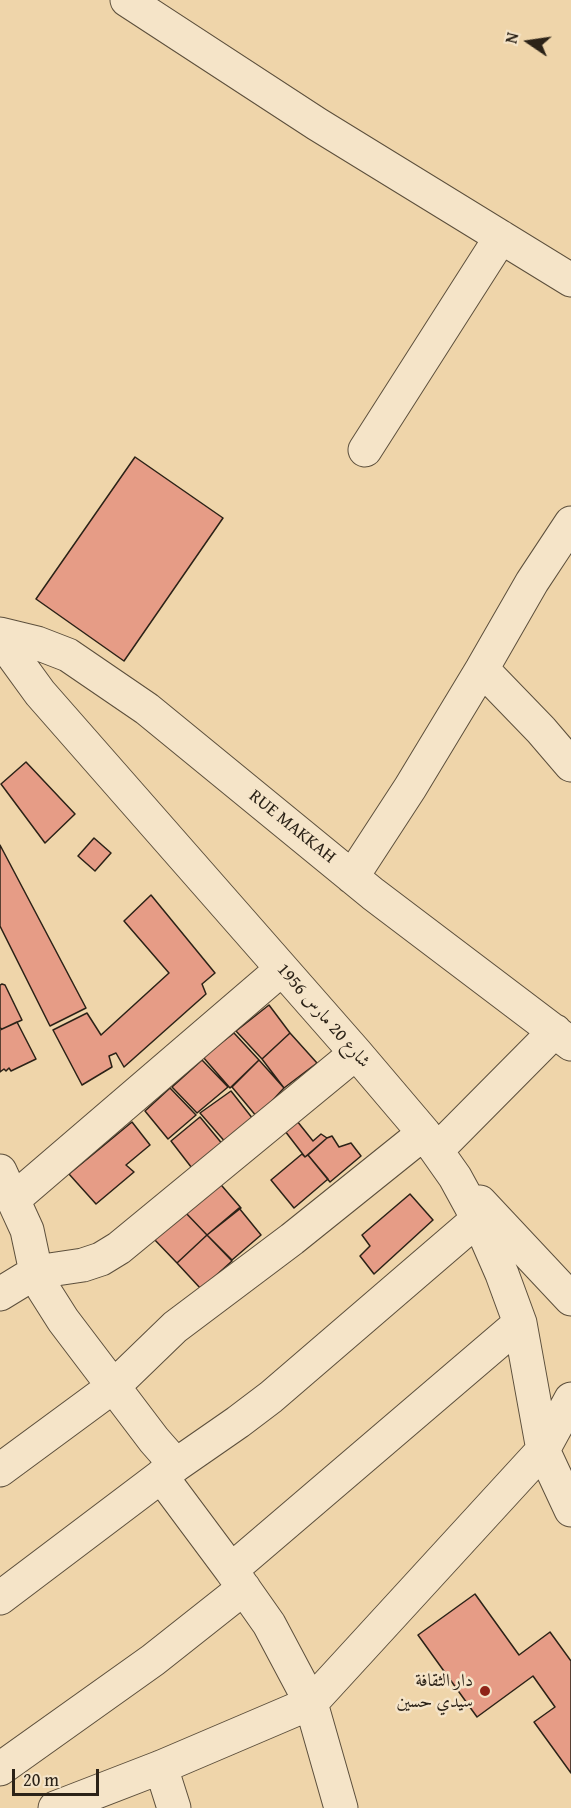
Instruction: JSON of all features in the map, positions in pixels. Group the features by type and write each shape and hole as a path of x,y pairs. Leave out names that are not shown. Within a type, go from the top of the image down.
{"street":[{"path":"127,0 317,124 571,280"},
{"path":"365,450 501,237"},
{"path":"352,877 410,788 532,582 571,523"},
{"name":"RUE MAKKAH","path":"0,636 37,643 68,655 147,709 352,877 563,1038"},
{"name":"شارع 20 مارس 1956","path":"0,636 40,693 356,1053 430,1142 455,1177 478,1219 520,1323 543,1450 571,1510"},
{"path":"482,669 571,765"},
{"path":"282,969 7,1185 27,1230 36,1272 44,1290 63,1320 154,1440 169,1470 269,1624 311,1703 342,1808"},
{"path":"0,1470 114,1386 175,1327 292,1239 430,1142 563,1038"},
{"path":"0,1294 36,1272 83,1264 100,1259 119,1248 356,1053"},
{"path":"455,1177 571,1299"},
{"path":"0,1598 169,1470 272,1396 478,1219"},
{"path":"0,1769 153,1660 238,1579 520,1323"},
{"path":"66,1806 311,1703 543,1450 571,1399"},
{"path":"161,1767 174,1808"}],"building":[{"path":"135,457 223,518 124,661 36,599"},
{"path":"26,762 75,814 45,843 1,784"},
{"path":"94,838 111,853 95,871 78,856"},
{"path":"0,845 86,1008 50,1026 0,926"},
{"path":"151,895 215,973 202,984 206,994 124,1067 116,1053 109,1056 112,1067 82,1085 53,1030 87,1013 101,1035 169,973 124,921"},
{"path":"0,985 5,985 22,1020 2,1029 0,1028"},
{"path":"269,1005 290,1033 262,1059 236,1031"},
{"path":"17,1022 36,1059 11,1071 9,1068 0,1072 0,1030"},
{"path":"234,1033 259,1060 230,1088 203,1057"},
{"path":"290,1033 317,1063 284,1088 262,1059"},
{"path":"202,1060 228,1087 197,1113 172,1087"},
{"path":"259,1060 284,1088 257,1117 232,1087"},
{"path":"170,1088 196,1115 168,1139 145,1111"},
{"path":"231,1091 253,1119 227,1144 200,1113"},
{"path":"200,1117 224,1146 195,1172 171,1141"},
{"path":"297,1121 313,1141 321,1134 327,1138 305,1157 285,1131"},
{"path":"132,1122 150,1145 126,1165 134,1172 96,1204 69,1174"},
{"path":"332,1136 339,1147 351,1143 361,1156 330,1182 308,1155"},
{"path":"302,1154 305,1157 308,1155 328,1179 294,1208 271,1180"},
{"path":"216,1179 241,1208 207,1235 184,1211"},
{"path":"410,1194 433,1220 374,1274 360,1256 370,1246 362,1235"},
{"path":"239,1208 261,1235 232,1260 207,1235"},
{"path":"184,1211 207,1235 177,1263 153,1238"},
{"path":"207,1235 232,1261 201,1289 177,1263"},
{"name":"دار الثقافة سيدي حسين","path":"475,1594 519,1655 550,1632 571,1661 571,1773 534,1722 555,1707 533,1676 477,1717 418,1635"}],"place":[{"name":"دار الثقافة سيدي حسين","path":"485,1691"}]}
